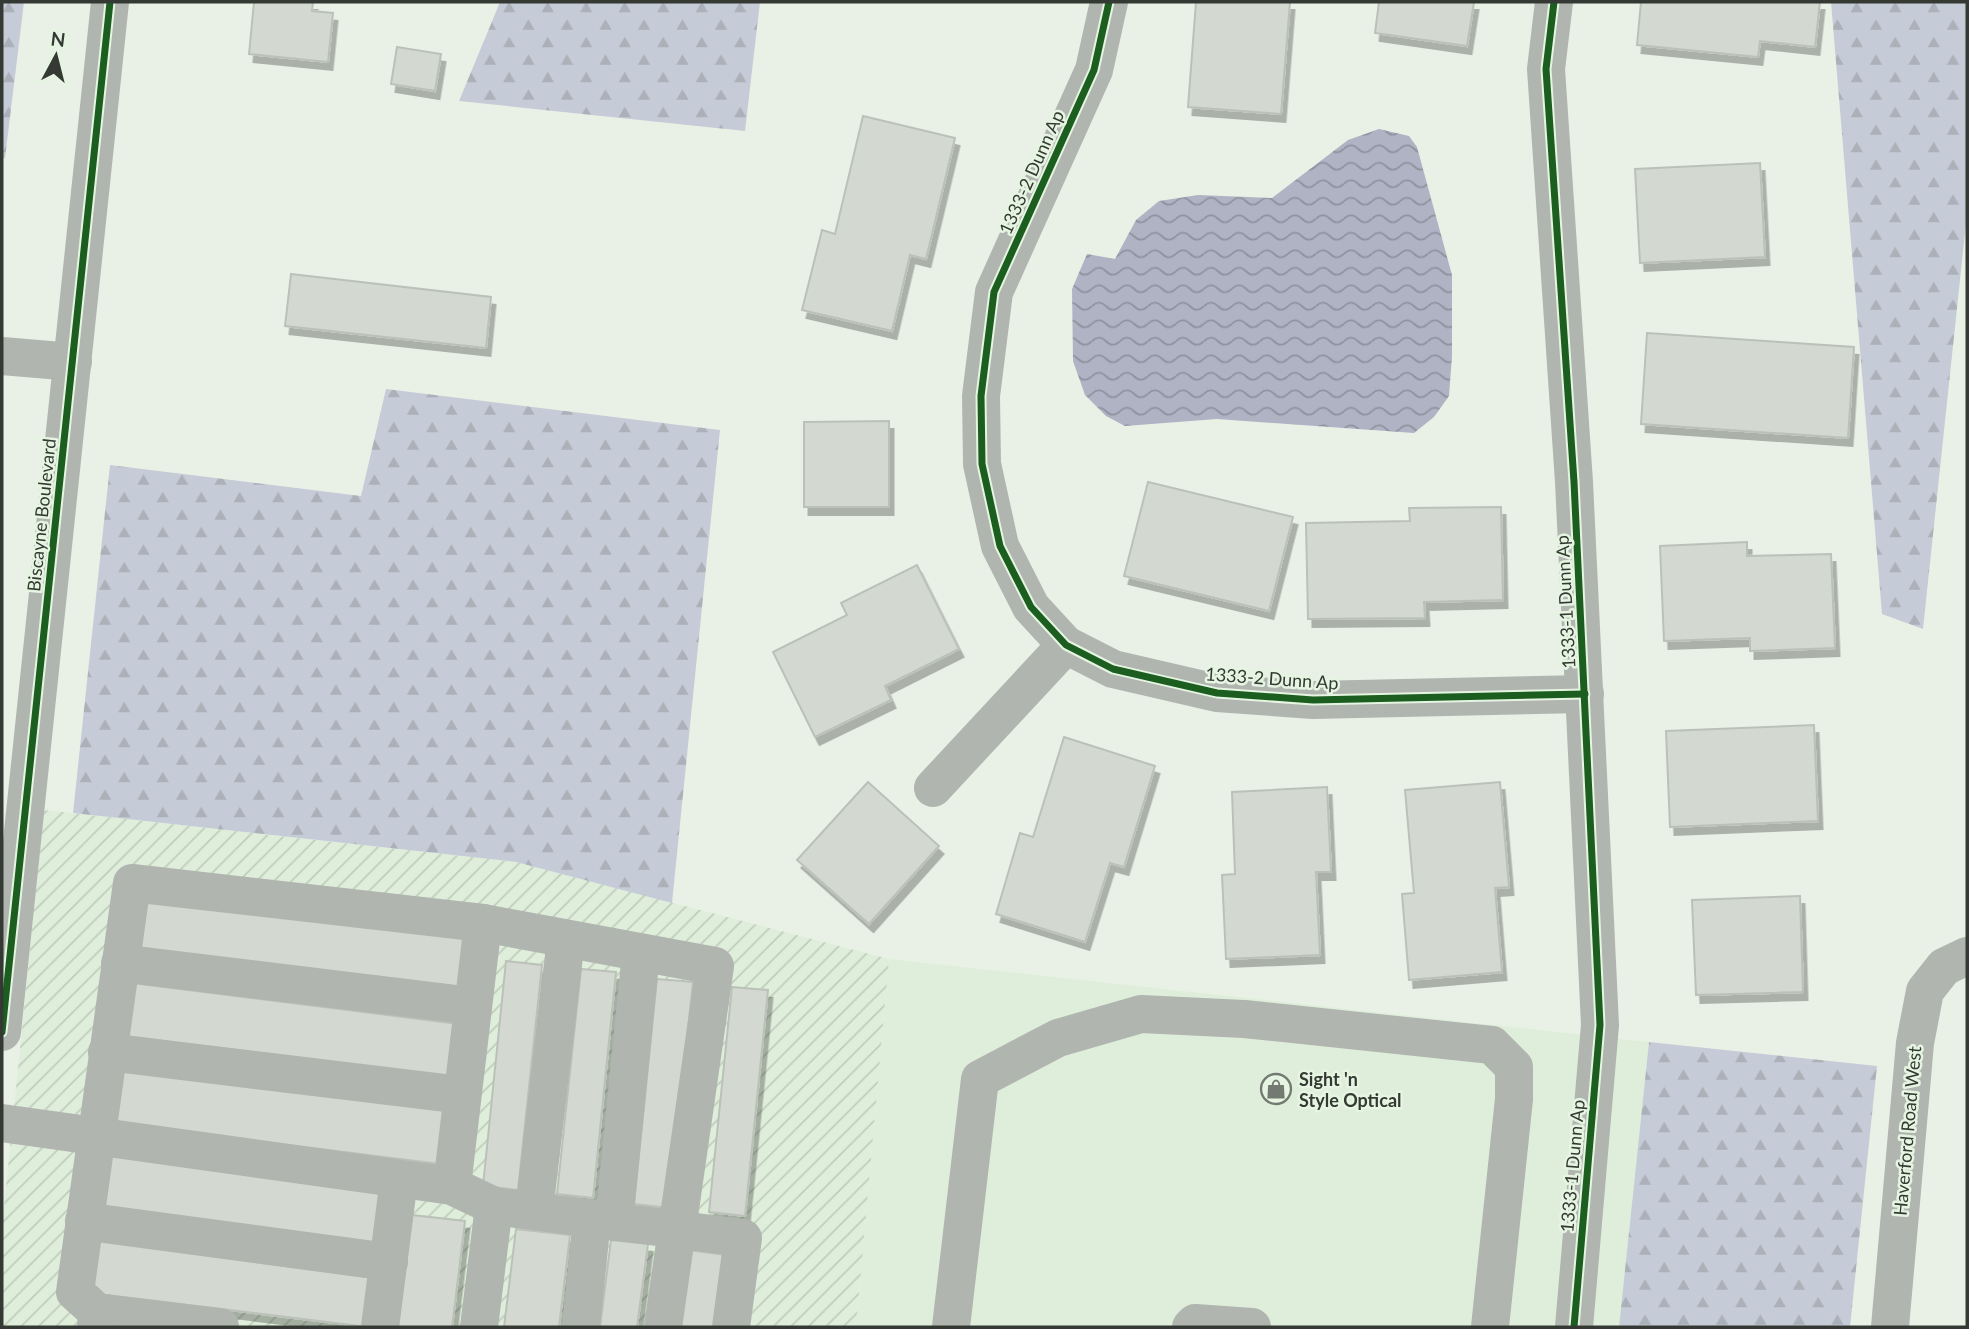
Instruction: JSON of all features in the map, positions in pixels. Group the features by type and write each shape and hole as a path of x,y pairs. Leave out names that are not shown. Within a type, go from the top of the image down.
{"street":[{"name":"Biscayne Boulevard","path":"2,1032 110,2"},
{"name":"1333-2 Dunn Ap","path":"1109,2 1094,70 994,292 981,397 982,464 1000,546 1031,607 1066,645 1113,668 1217,693 1313,700 1585,694"},
{"name":"1333-1 Dunn Ap","path":"1554,2 1546,69 1585,694 1600,1026 1574,1327"},
{"path":"2,356 73,362"},
{"path":"933,788 1066,645"},
{"path":"220,1327 97,1320 75,1292 132,883 482,923 715,966 663,1327"},
{"path":"452,1186 482,923"},
{"path":"534,1211 566,939"},
{"path":"581,1327 603,1220 641,953"},
{"name":"Haverford Road West","path":"1890,1327 1915,1042 1925,991 1944,967 1967,956"},
{"path":"120,963 473,1006"},
{"path":"951,1327 980,1079 1058,1038 1142,1014 1244,1019 1492,1045 1514,1067 1514,1077 1490,1327"},
{"path":"107,1052 463,1095"},
{"path":"2,1123 452,1186 494,1206 743,1238 731,1327"},
{"path":"380,1327 399,1179"},
{"path":"479,1327 494,1206"},
{"path":"84,1221 389,1262"},
{"path":"1191,1327 1195,1323 1252,1327"}],"shaded area":[{"path":"44,810 516,862 889,959 856,1327 2,1327 2,1226"},
{"path":"889,959 1649,1042 1619,1327 856,1327"}],"green space":[{"path":"2,2 24,2 5,158 2,158"},
{"path":"500,2 760,2 745,131 459,101"},
{"path":"1831,2 1967,2 1967,214 1923,629 1882,614"},
{"path":"386,389 720,430 672,903 516,862 73,813 110,465 361,496"},
{"path":"1649,1042 1877,1066 1850,1327 1619,1327"}],"water":[{"path":"1379,129 1409,136 1417,147 1452,275 1449,396 1434,417 1414,433 1217,419 1125,426 1106,416 1085,395 1073,361 1072,289 1087,254 1115,259 1136,220 1159,201 1198,195 1272,198 1348,140"}],"building":[{"path":"254,2 313,2 312,11 333,13 328,62 249,54"},
{"path":"1196,2 1290,2 1281,114 1188,107"},
{"path":"1379,2 1474,2 1467,46 1375,33"},
{"path":"1641,2 1820,2 1815,47 1760,41 1758,57 1637,45"},
{"path":"397,47 441,54 435,91 391,84"},
{"path":"863,116 955,138 926,259 910,255 892,331 802,310 822,230 835,234"},
{"path":"1760,163 1765,257 1640,263 1635,169"},
{"path":"291,274 491,297 486,348 285,326"},
{"path":"1647,333 1854,347 1848,438 1641,424"},
{"path":"889,421 889,507 804,507 804,422"},
{"path":"1148,482 1293,517 1269,611 1124,576"},
{"path":"1501,507 1503,600 1424,602 1425,618 1308,619 1306,523 1410,521 1409,508"},
{"path":"1747,542 1747,556 1831,554 1835,648 1750,651 1750,638 1664,641 1660,546"},
{"path":"917,565 959,649 885,686 891,700 815,737 773,652 847,615 841,603"},
{"path":"1814,725 1818,821 1670,827 1666,731"},
{"path":"1064,737 1155,766 1124,867 1110,863 1085,942 996,914 1020,833 1033,837"},
{"path":"868,782 939,846 869,924 797,860"},
{"path":"1500,782 1509,887 1495,888 1502,972 1409,980 1402,894 1414,893 1405,790"},
{"path":"1327,787 1331,872 1316,872 1320,955 1226,959 1222,875 1235,874 1232,792"},
{"path":"143,895 470,935 464,988 137,948"},
{"path":"1800,896 1803,992 1696,995 1692,900"},
{"path":"506,961 542,965 518,1190 483,1186"},
{"path":"581,969 616,972 593,1198 557,1194"},
{"path":"657,979 693,982 669,1208 634,1204"},
{"path":"132,983 459,1024 452,1077 125,1036"},
{"path":"732,987 768,990 745,1216 709,1212"},
{"path":"120,1070 447,1111 440,1164 113,1123"},
{"path":"107,1155 384,1190 377,1243 101,1209"},
{"path":"412,1215 465,1221 452,1327 398,1327"},
{"path":"516,1229 570,1235 559,1327 504,1327"},
{"path":"611,1240 648,1244 637,1327 600,1327"},
{"path":"95,1241 375,1278 368,1327 89,1293"},
{"path":"688,1250 726,1255 717,1327 678,1327"}],"cycle path":[{"path":"2,1032 110,2"},
{"path":"1109,2 1094,70 994,292 981,396 982,464 1000,546 1031,607 1066,645 1113,669 1217,693 1313,700 1585,694"},
{"path":"1554,2 1546,69 1574,482 1600,1025 1574,1327"}],"place":[{"name":"Sight 'n Style Optical","path":"1276,1089"}]}
